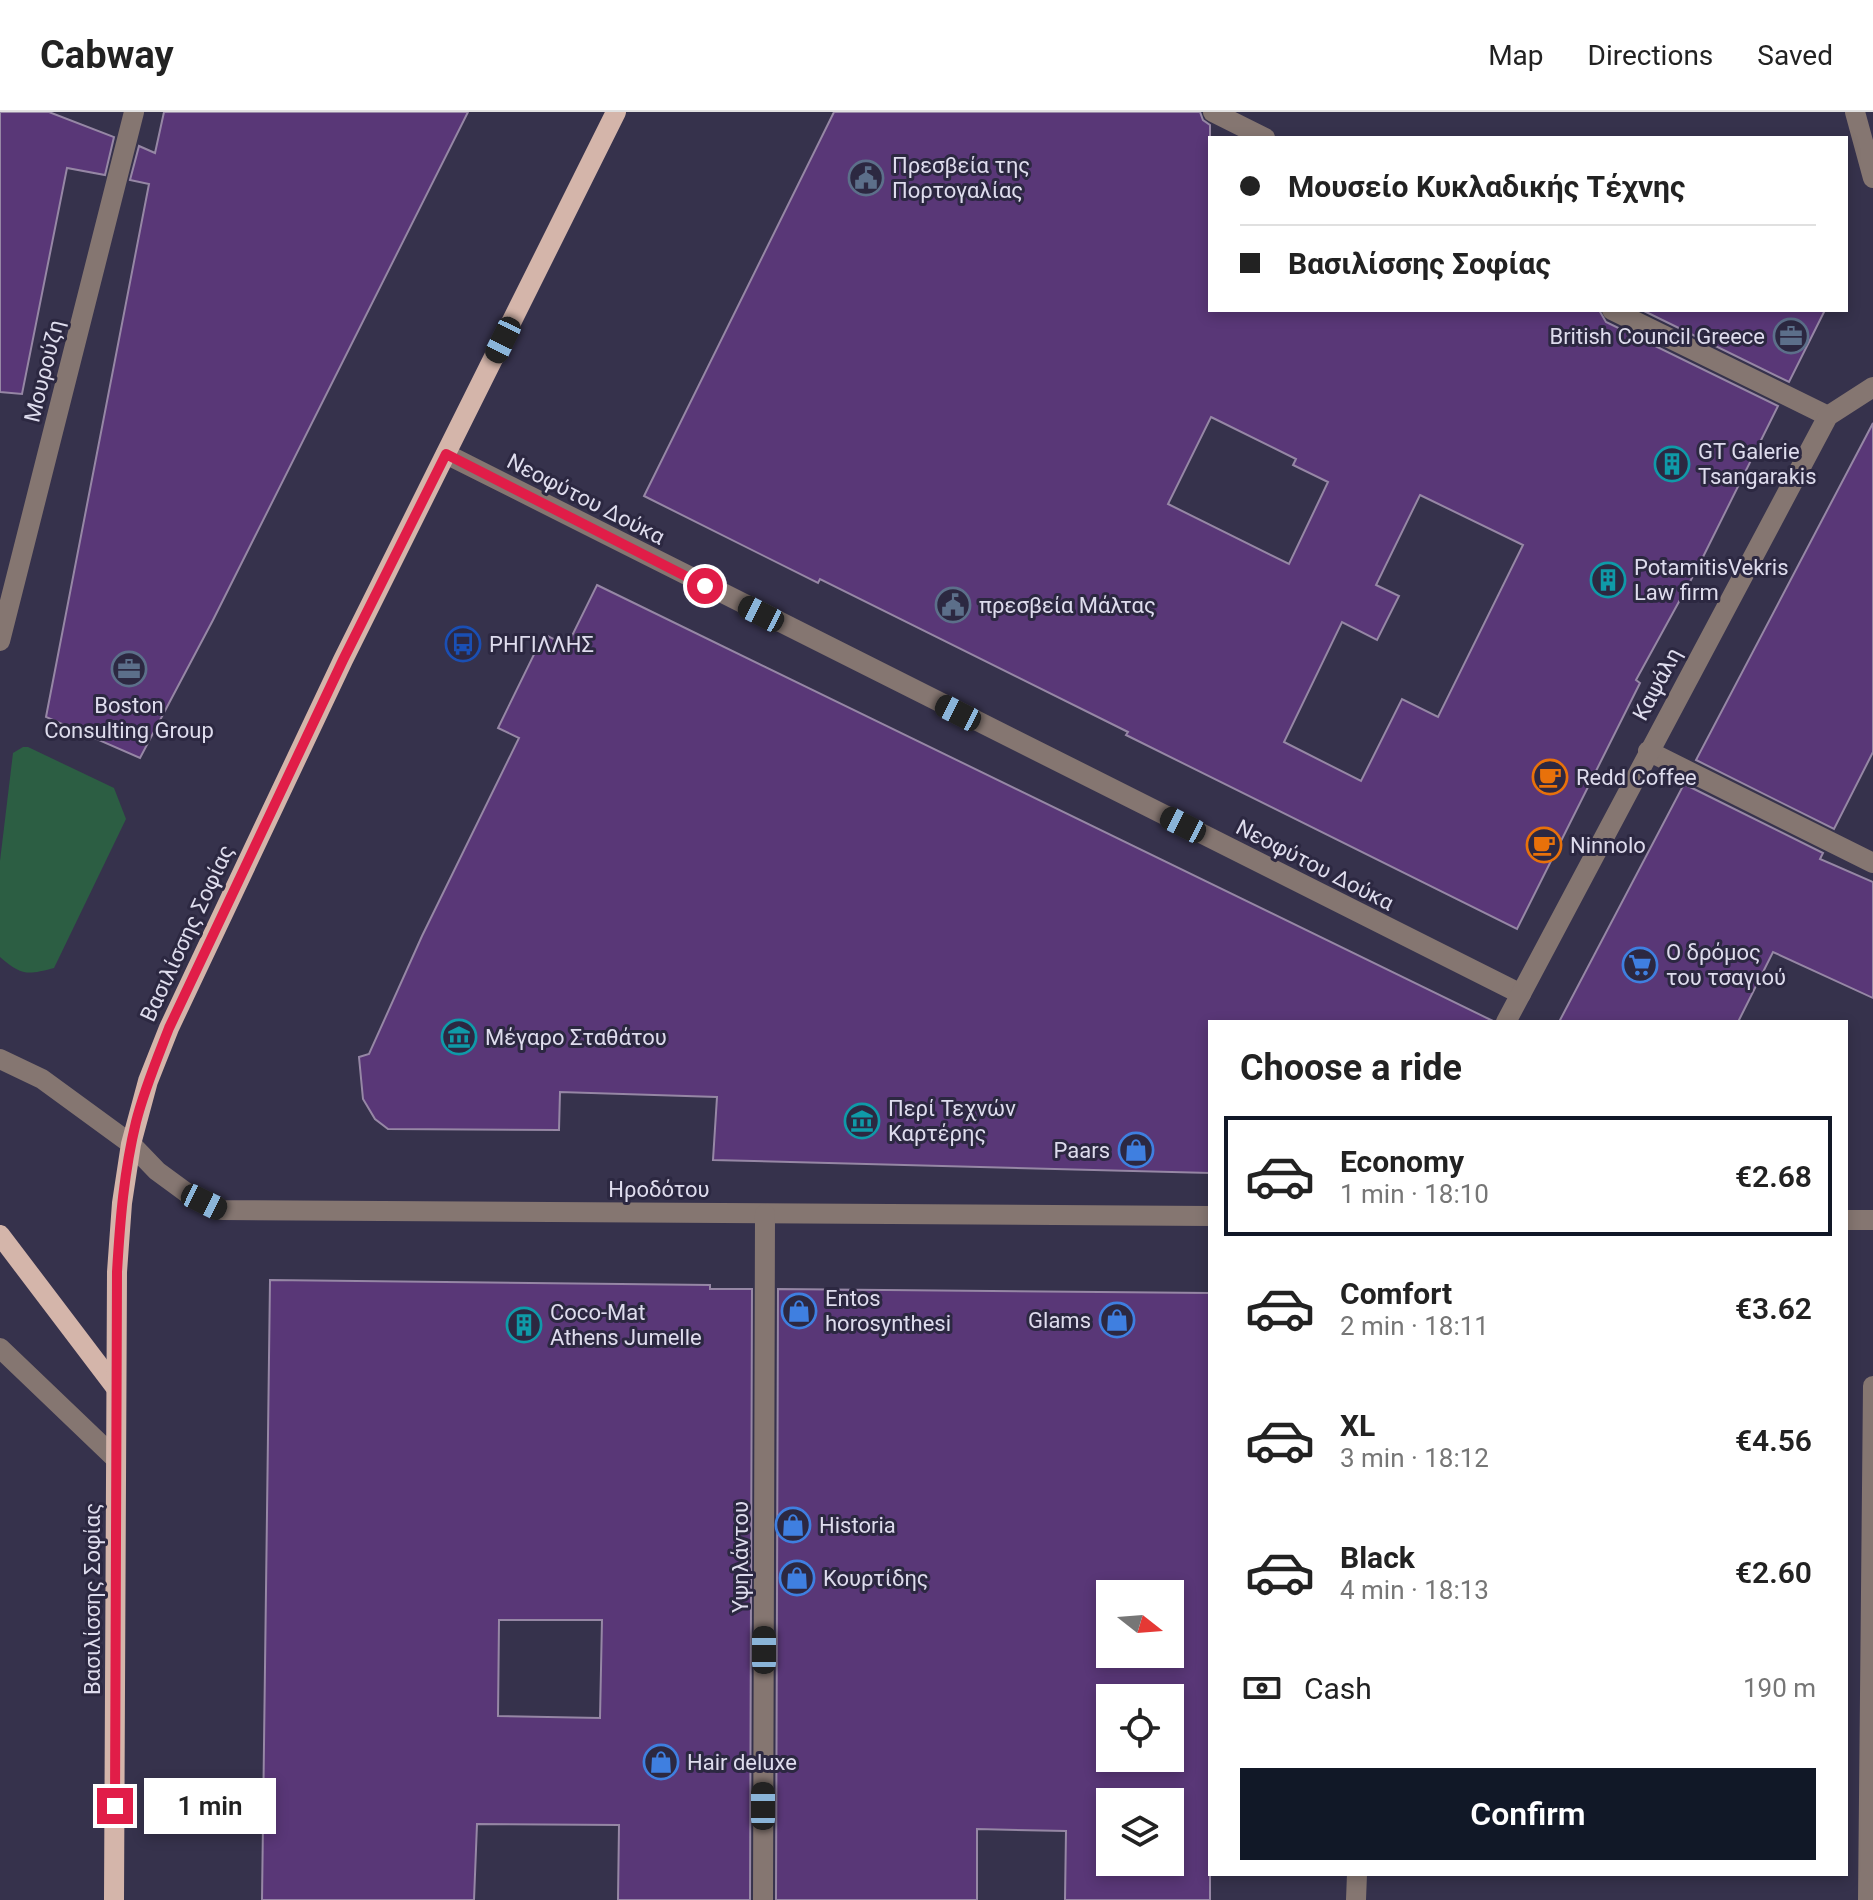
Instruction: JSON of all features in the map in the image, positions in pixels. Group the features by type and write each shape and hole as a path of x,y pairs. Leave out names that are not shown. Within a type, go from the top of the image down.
{"main road":[{"name":"Βασιλίσσης Σοφίας","path":"114,1900 119,1244 131,1144 148,1081 188,985 343,660 616,112"},
{"path":"0,1235 116,1388"}],"street":[{"name":"Μουρούζη","path":"0,641 134,112"},
{"path":"1213,112 1261,136"},
{"path":"1855,112 1873,178"},
{"path":"1616,312 1828,416"},
{"name":"Καψάλη","path":"1507,1020 1828,416 1873,387"},
{"name":"Νεοφύτου Δούκα","path":"446,454 1521,994"},
{"path":"1648,751 1873,863"},
{"name":"Ηροδότου","path":"0,1059 42,1079 131,1144 157,1171 187,1193 222,1210 1208,1216"},
{"name":"Υψηλάντου","path":"763,1900 765,1214"},
{"path":"1848,1220 1873,1220"},
{"path":"0,1348 116,1459"},
{"path":"1868,1900 1873,1386"},
{"path":"1356,1900 1357,1876"}],"green space":[{"path":"23,747 114,788 126,819 54,968 31,973 14,968 0,957 0,861 13,753"}],"building":[{"path":"0,112 49,112 114,137 105,175 67,168 22,394 0,392"},
{"path":"164,112 468,112 213,620 140,758 46,717 149,184 130,180 139,146 155,153"},
{"path":"834,112 1200,112 1203,120 1210,125 1208,312 1600,312 1606,322 1778,406 1698,567 1636,680 1640,683 1517,929 820,579 818,583 644,496","holes":["1211,417 1296,459 1293,465 1328,482 1289,564 1168,504","1420,495 1523,545 1438,717 1402,699 1361,781 1284,742 1342,622 1377,640 1399,596 1376,585"]},
{"path":"1646,312 1824,312 1789,382"},
{"path":"1873,423 1873,752 1834,829 1696,760"},
{"path":"597,585 1491,1020 1208,1020 1208,1173 713,1160 717,1097 560,1092 559,1130 388,1129 375,1119 363,1099 359,1057 369,1054 422,936 519,738 498,728 544,634 567,646"},
{"path":"1684,784 1823,853 1820,859 1873,882 1873,998 1773,952 1739,1020 1560,1020"},
{"path":"270,1280 710,1285 710,1289 752,1289 750,1900 618,1900 619,1825 477,1824 474,1900 262,1900","holes":["499,1620 602,1620 600,1718 498,1716"]},
{"path":"778,1289 1208,1293 1210,1900 1065,1900 1066,1831 977,1829 977,1900 776,1900"}],"place":[{"name":"Πρεσβεία της Πορτογαλίας","path":"866,178"},
{"name":"British Council Greece","path":"1791,336"},
{"name":"GT Galerie Tsangarakis","path":"1672,464"},
{"name":"PotamitisVekris Law firm","path":"1608,580"},
{"name":"πρεσβεία Μάλτας","path":"953,605"},
{"name":"ΡΗΓΙΛΛΗΣ","path":"463,644"},
{"name":"Boston Consulting Group","path":"129,669"},
{"name":"Redd Coffee","path":"1550,777"},
{"name":"Ninnolo","path":"1544,845"},
{"name":"Ο δρόμος του τσαγιού","path":"1640,965"},
{"name":"Μέγαρο Σταθάτου","path":"459,1037"},
{"name":"Περί Τεχνών Καρτέρης","path":"862,1121"},
{"name":"Paars","path":"1136,1150"},
{"name":"Entos horosynthesi","path":"799,1311"},
{"name":"Glams","path":"1117,1320"},
{"name":"Coco-Mat Athens Jumelle","path":"524,1325"},
{"name":"Historia","path":"793,1525"},
{"name":"Κουρτίδης","path":"797,1578"},
{"name":"Hair deluxe","path":"661,1762"}],"route":[{"path":"115,1806 117,1272 122,1203 131,1144 148,1081 169,1028 343,660 446,454 705,586"}]}
